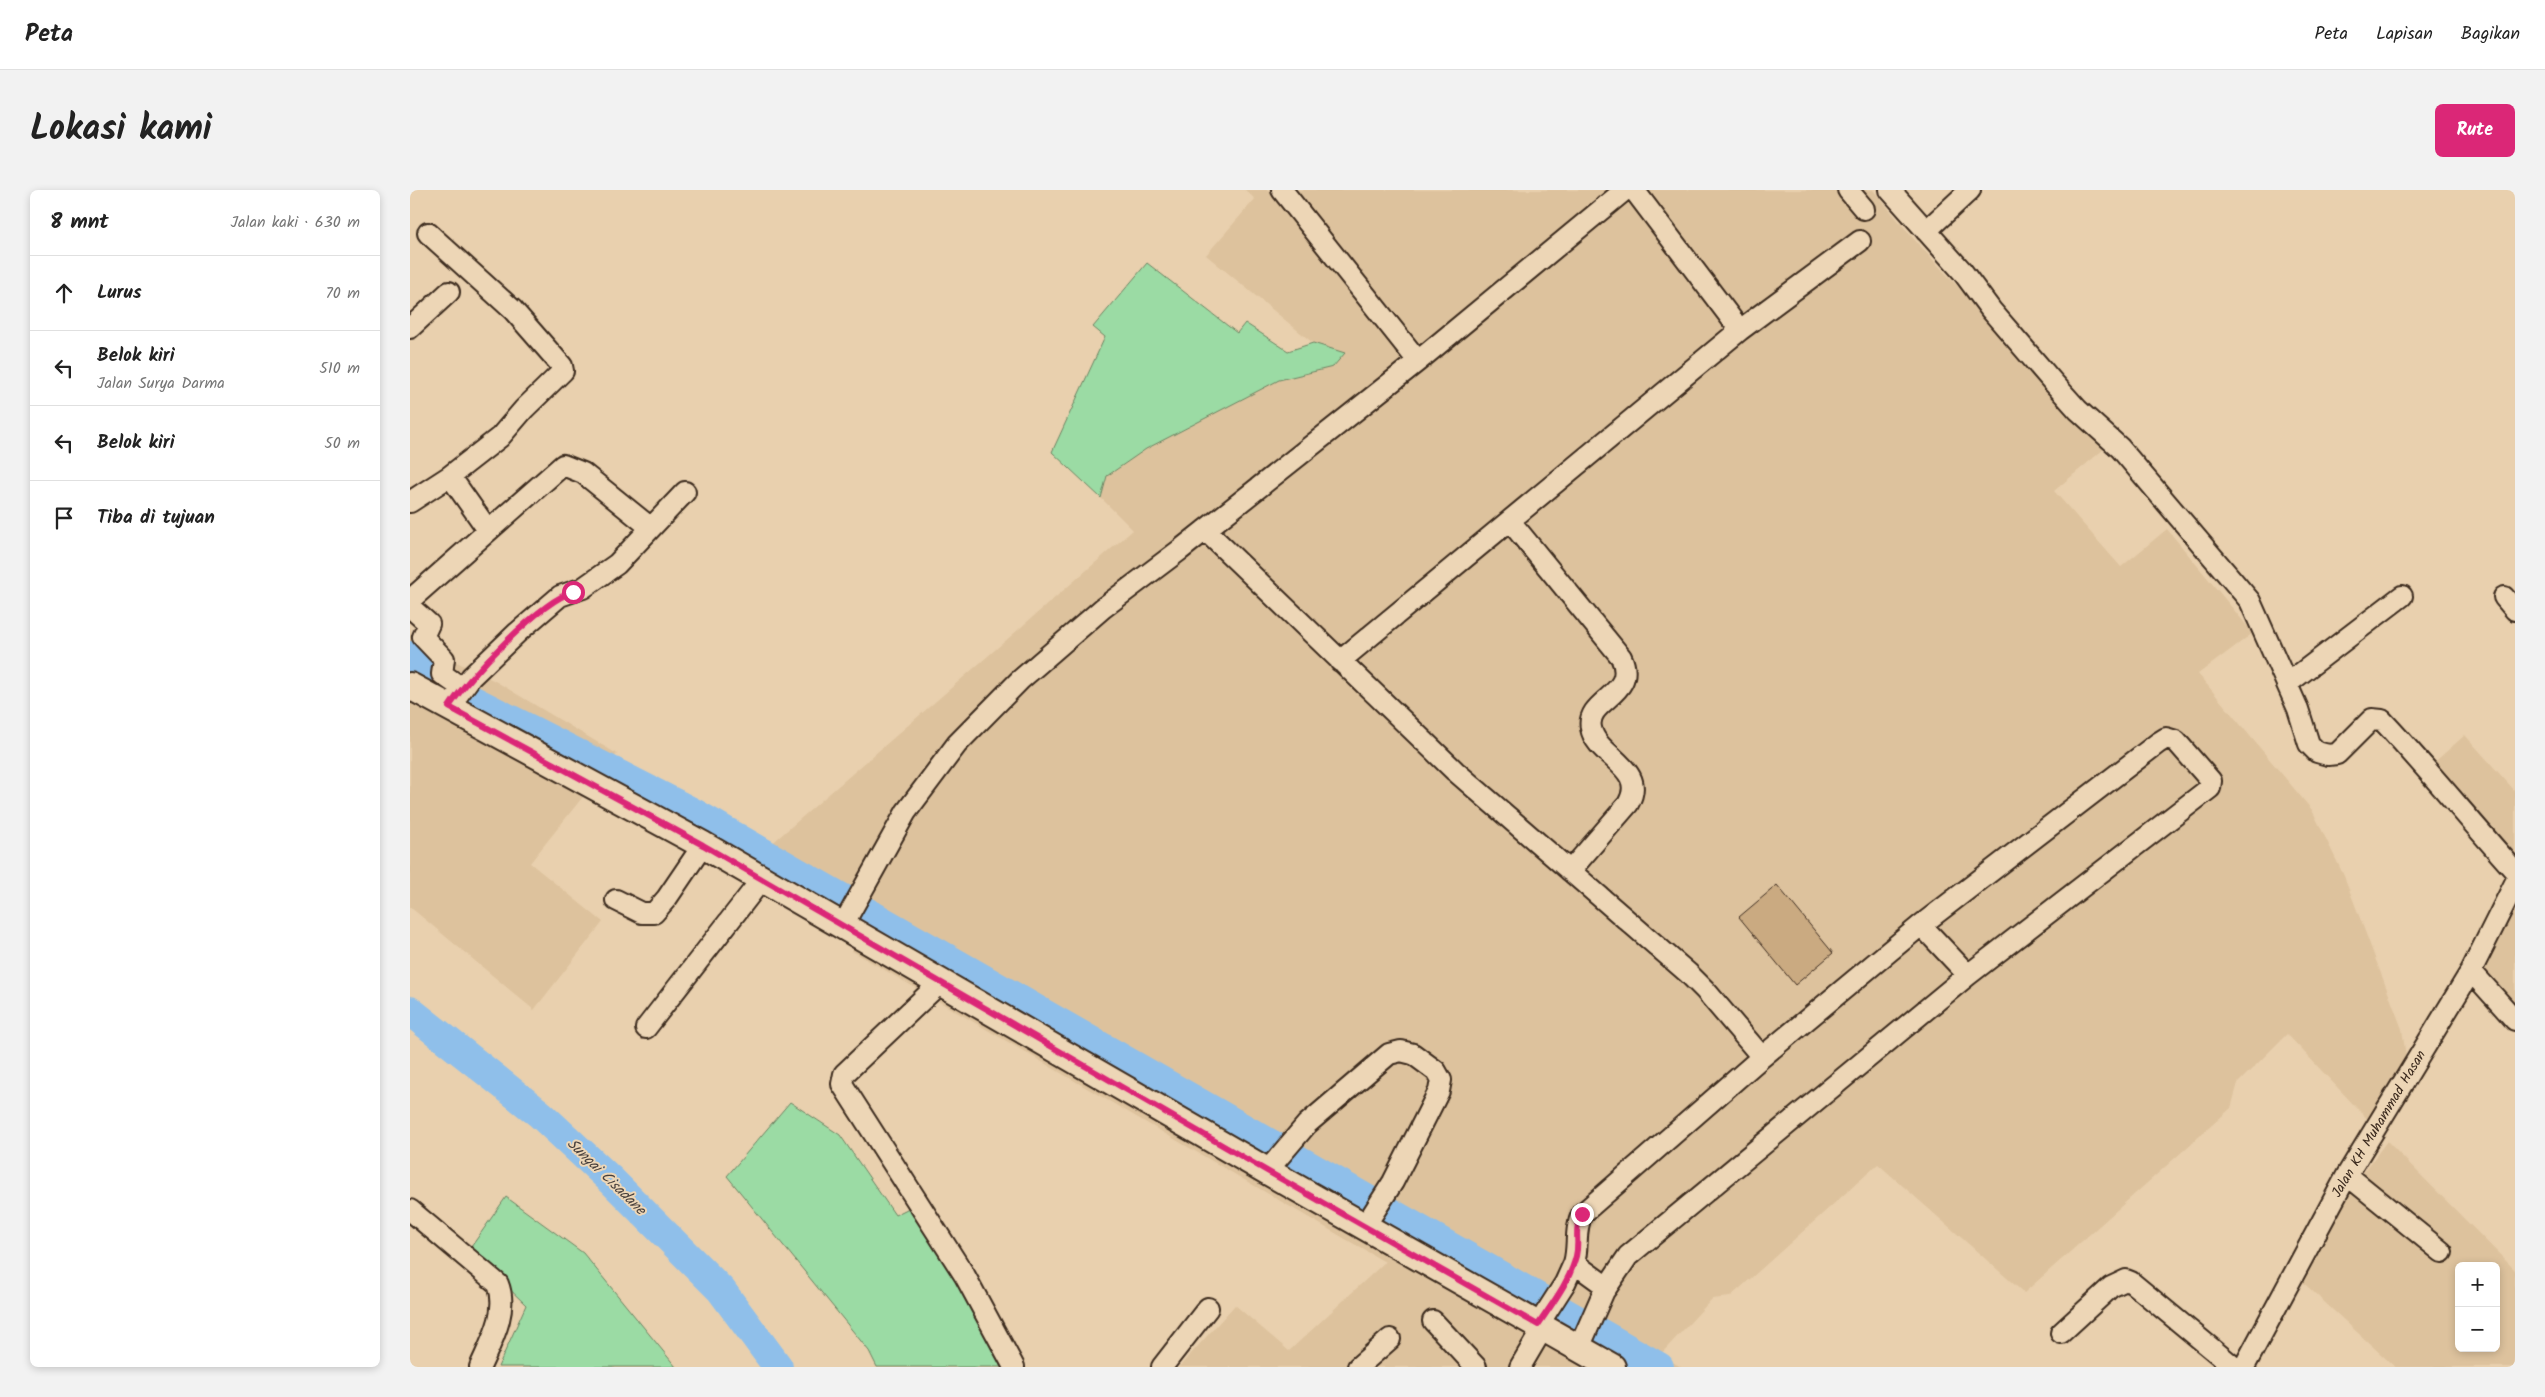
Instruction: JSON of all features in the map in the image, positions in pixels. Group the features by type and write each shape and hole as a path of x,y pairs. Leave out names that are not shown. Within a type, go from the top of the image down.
{"main road":[{"path":"444,690 762,879 844,921 942,982 1270,1168 1368,1221 1543,1322 1582,1342 1612,1367"}],"street":[{"path":"1282,190 1418,361"},
{"path":"844,921 906,812 957,744 1020,680 1096,614 1418,361 1625,190"},
{"path":"1634,190 1740,330"},
{"path":"1848,190 1864,209"},
{"path":"1890,190 2078,410 2120,448 2250,601 2287,684 2310,744 2317,752 2328,755 2337,754 2372,719 2382,720 2414,754 2515,871"},
{"path":"1926,230 1970,190"},
{"path":"410,502 450,476 500,437 524,409 563,371 562,366 513,310 428,233"},
{"path":"1340,661 1740,330 1860,241"},
{"path":"412,324 450,292"},
{"path":"413,590 566,465 583,473 601,486 650,528"},
{"path":"450,476 488,530"},
{"path":"410,607 429,624 423,638 442,657 444,662 441,672 444,690 475,672 555,600 583,588 608,572 685,492"},
{"path":"1510,521 1620,657 1625,666 1625,676 1620,688 1604,702 1592,717 1590,727 1594,736 1625,771 1634,785 1634,794 1628,804 1570,871"},
{"path":"1205,530 1455,771 1705,990 1762,1057"},
{"path":"2287,684 2402,596"},
{"path":"1520,1367 1574,1264 1577,1253 1576,1233 1582,1214 1762,1057 1921,925 2158,743 2166,738 2176,741 2211,781 2210,788 1968,975 1628,1256 1606,1289 1582,1342"},
{"path":"616,900 642,913 654,913 667,898 703,845"},
{"path":"646,1028 762,879"},
{"name":"Jalan KH Muhammad Hasan","path":"2244,1367 2347,1175 2472,971 2515,883"},
{"path":"1921,925 1968,975"},
{"path":"2472,971 2515,1020"},
{"path":"942,982 844,1074 842,1084 965,1276 1014,1367"},
{"path":"1270,1168 1307,1124 1389,1054 1401,1051 1413,1054 1436,1071 1441,1080 1435,1098 1393,1182 1368,1221"},
{"path":"2347,1175 2442,1252"},
{"path":"410,1210 498,1284 504,1297 502,1310 480,1367"},
{"path":"1574,1264 1606,1289"},
{"path":"2061,1333 2111,1287 2126,1280 2131,1282 2234,1367"},
{"path":"1162,1367 1208,1308"},
{"path":"1433,1321 1476,1367"},
{"path":"1358,1367 1390,1339"}],"shaded area":[{"path":"1245,190 1873,190 1913,238 2018,352 2048,394 2104,449 2054,491 2121,567 2167,529 2253,633 2198,674 2312,810 2344,876 2402,1029 2408,1071 2372,1124 2287,1034 2238,1083 2231,1108 2024,1293 1878,1164 1730,1297 1712,1299 1660,1355 1681,1367 1179,1367 1235,1305 1289,1351 1385,1262 852,951 874,907 769,846 1133,530 1101,498 1107,476 1146,449 1279,380 1333,367 1344,354 1313,343 1206,255 1255,199"},
{"path":"410,639 495,681 617,754 530,863 603,922 534,1010 410,907"},
{"path":"2465,735 2515,791 2515,883 2429,767"},
{"path":"2515,889 2515,1028 2466,975"},
{"path":"2387,1141 2515,1270 2515,1367 2395,1367 2296,1276 2325,1224"}],"green space":[{"path":"1147,263 1237,333 1245,323 1288,351 1313,343 1345,353 1333,367 1279,380 1146,449 1107,476 1101,498 1052,452 1105,337 1093,327"},
{"path":"790,1102 840,1135 895,1215 909,1208 964,1287 1001,1367 877,1367 869,1351 727,1176"},
{"path":"506,1197 583,1253 676,1367 498,1367 526,1305 469,1250"}],"building":[{"path":"1777,885 1833,953 1795,985 1739,917"}],"waterway":[{"path":"410,656 466,697 692,812 1659,1367"},
{"name":"Sungai Cisadane","path":"410,1011 540,1114 612,1181 721,1290 778,1367"}],"route":[{"path":"573,592 560,596 518,632 475,672 449,707 703,845 1267,1171 1538,1325 1565,1283 1574,1264 1577,1253 1577,1224 1582,1214"}]}
